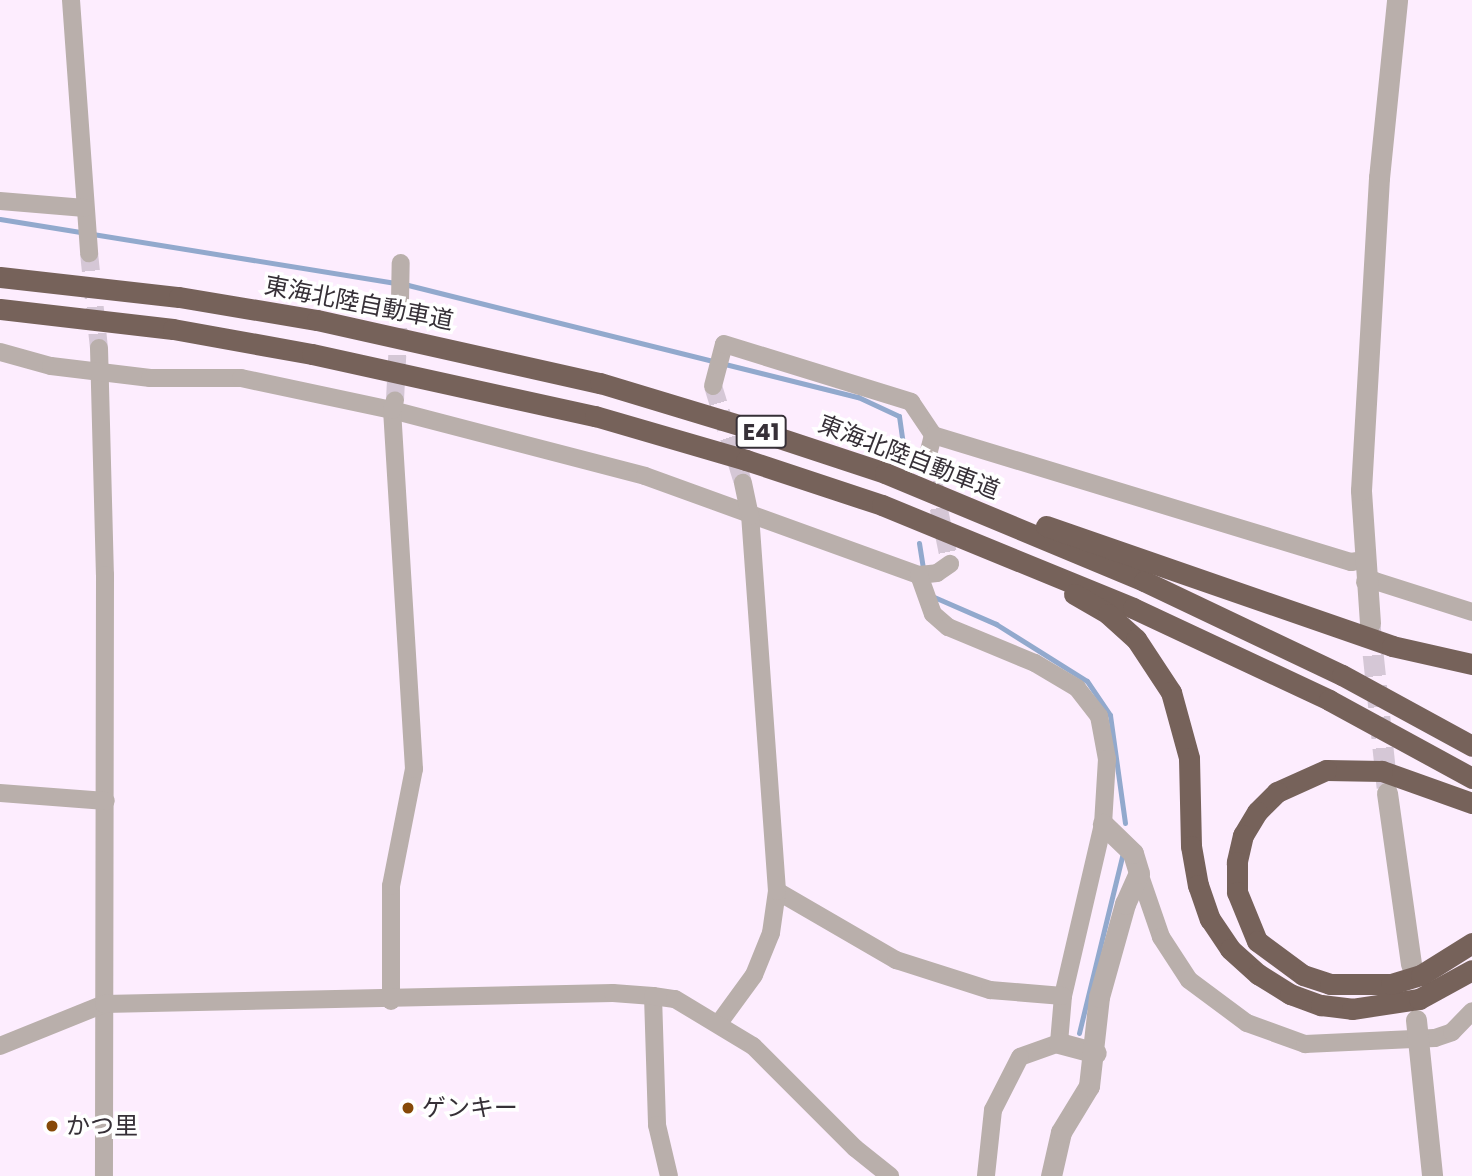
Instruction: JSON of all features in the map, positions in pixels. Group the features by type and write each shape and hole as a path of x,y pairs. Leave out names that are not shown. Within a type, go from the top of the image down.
{"highway":[{"name":"東海北陸自動車道","path":"0,277 179,297 468,351 600,383 885,473 1245,627 1472,746"},
{"name":"E41","path":"0,309 173,330 312,354 595,416 746,460 882,505 1133,608 1329,699 1472,778"},
{"path":"746,460 1068,591 1108,614 1136,639 1161,674 1182,724 1189,758 1191,846 1210,919 1230,949 1258,974 1311,1002 1352,1009 1419,999 1472,970"},
{"path":"885,473 1193,574 1392,646 1472,664"},
{"path":"1472,803 1382,771 1326,770 1277,792 1257,812 1243,835 1237,862 1237,892 1257,941 1303,975 1330,984 1391,984 1421,975 1472,943"}],"street":[{"path":"71,0 88,250"},
{"path":"1370,623 1363,560 1361,490 1379,178 1397,0"},
{"path":"0,201 85,211"},
{"path":"400,298 401,268"},
{"path":"714,381 723,344 911,402 933,435 1351,562 1363,560"},
{"path":"99,348 102,372 106,801 104,1176"},
{"path":"0,352 51,366 150,378 241,377 393,405 645,476 750,516 931,572 933,614 948,627 1035,663 1077,688 1099,716 1107,759 1103,824 1063,996 1059,1043"},
{"path":"391,1000 391,886 414,769 393,405"},
{"path":"928,455 933,435"},
{"path":"719,1023 754,975 771,933 777,891 750,516 743,483"},
{"path":"1365,582 1375,581 1472,612"},
{"path":"0,793 106,801"},
{"path":"1387,793 1411,964"},
{"path":"1103,824 1133,853 1161,937 1189,980 1247,1023 1305,1044 1417,1029 1436,1038 1452,1032 1472,1011"},
{"path":"1051,1176 1061,1132 1089,1086 1096,1053 1099,997 1125,904 1139,873"},
{"path":"777,891 896,960 990,990 1063,996"},
{"path":"0,1046 104,1004 391,1000 613,993 674,999 719,1023 752,1046 855,1148 890,1176"},
{"path":"653,996 657,1125 669,1176"},
{"path":"1417,1029 1432,1176"},
{"path":"986,1176 993,1110 1020,1057 1059,1043 1096,1053"}],"waterway":[{"path":"0,219 408,285 858,397 899,416 904,452"},
{"path":"919,543 924,573"},
{"path":"934,597 996,624 1087,681 1110,715 1125,823"},
{"path":"1079,1033 1123,852"}],"tunnel":[{"path":"89,253 99,348"},
{"path":"395,400 400,302"},
{"path":"713,386 743,483"},
{"path":"928,455 950,564"},
{"path":"1370,624 1387,787"}],"place":[{"name":"ゲンキー","path":"408,1108"},
{"name":"かつ里","path":"52,1126"}]}
